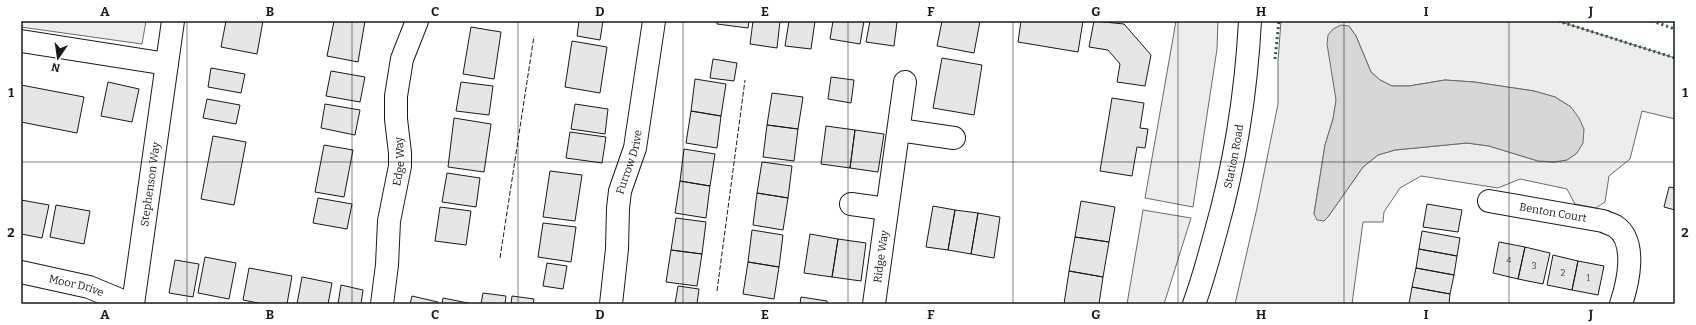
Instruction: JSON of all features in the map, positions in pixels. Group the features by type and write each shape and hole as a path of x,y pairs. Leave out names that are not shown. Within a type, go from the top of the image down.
{"street":[{"name":"Stephenson Way","path":"132,304 173,21"},
{"name":"Edge Way","path":"382,304 387,265 389,221 400,166 396,118 396,96 402,59 417,21"},
{"name":"Furrow Drive","path":"611,304 617,249 620,191 635,148 654,21"},
{"name":"Station Road","path":"1198,299 1236,151 1244,103 1250,21"},
{"path":"21,41 167,64"},
{"name":"Ridge Way","path":"874,304 905,82"},
{"path":"899,130 954,138"},
{"name":"Benton Court","path":"1490,201 1603,221 1615,226 1626,241 1628,252 1628,278 1621,304"},
{"path":"851,204 887,209"},
{"name":"Moor Drive","path":"21,272 89,287 132,304"}],"shaded area":[{"path":"21,21 146,21 142,44 21,27"},
{"path":"1176,21 1218,21 1217,49 1193,207 1145,198"},
{"path":"1281,21 1558,21 1675,58 1675,119 1642,111 1630,159 1609,176 1605,202 1596,208 1575,204 1567,189 1520,179 1498,188 1421,176 1400,188 1384,212 1383,222 1363,222 1352,304 1235,304 1257,208 1278,104 1278,61","holes":["1349,26 1356,36 1371,72 1380,80 1392,86 1409,86 1445,80 1474,82 1534,91 1555,97 1571,107 1577,153 1567,160 1554,162 1538,161 1489,146 1467,143 1395,150 1378,155 1363,167 1328,217 1314,214 1325,145 1333,119"]},
{"path":"1341,25 1349,26 1356,36 1371,72 1380,80 1392,86 1409,86 1445,80 1474,82 1534,91 1555,97 1571,107 1579,118 1584,129 1583,143 1577,153 1567,160 1554,162 1538,161 1489,146 1467,143 1395,150 1378,155 1363,167 1328,217 1324,221 1317,220 1314,214 1325,145 1333,119 1336,100 1327,44 1328,35 1333,29"},
{"path":"1143,210 1191,218 1164,304 1127,304"}],"building":[{"path":"226,21 263,21 257,54 221,47"},
{"path":"334,21 365,21 358,62 327,56"},
{"path":"579,21 603,21 600,40 577,36"},
{"path":"717,21 749,21 748,28 717,24"},
{"path":"753,21 780,21 777,48 750,44"},
{"path":"789,21 815,21 811,49 785,46"},
{"path":"833,21 864,21 860,44 830,39"},
{"path":"870,21 897,22 894,46 866,42"},
{"path":"942,21 980,21 974,53 937,46"},
{"path":"1021,21 1083,21 1078,52 1018,42"},
{"path":"1094,21 1124,24 1151,55 1145,86 1117,82 1120,64 1108,50 1089,47"},
{"path":"471,27 501,32 494,79 463,74"},
{"path":"572,41 607,47 600,93 565,87"},
{"path":"942,58 982,65 974,115 933,108"},
{"path":"713,59 737,63 734,81 710,78"},
{"path":"211,68 245,74 241,93 208,87"},
{"path":"331,71 365,77 360,102 326,96"},
{"path":"831,77 854,80 851,103 828,99"},
{"path":"695,79 726,84 721,116 691,111"},
{"path":"108,82 139,89 132,122 101,116"},
{"path":"461,82 493,86 489,115 456,111"},
{"path":"21,85 84,97 77,133 21,122"},
{"path":"772,93 803,97 798,129 767,125"},
{"path":"1112,98 1144,103 1140,128 1148,129 1145,148 1137,147 1132,176 1100,171"},
{"path":"207,99 240,105 236,124 203,118"},
{"path":"325,104 360,110 355,135 321,128"},
{"path":"575,104 608,109 605,134 571,129"},
{"path":"691,111 721,116 717,148 686,143"},
{"path":"454,118 491,124 484,172 448,167"},
{"path":"767,125 798,129 794,161 763,157"},
{"path":"826,126 855,130 850,168 821,164"},
{"path":"855,130 884,134 878,172 850,168"},
{"path":"570,132 606,137 602,163 566,158"},
{"path":"213,136 246,142 234,205 201,199"},
{"path":"324,145 353,150 344,197 315,192"},
{"path":"684,149 715,154 710,186 680,181"},
{"path":"762,162 792,166 788,198 757,193"},
{"path":"550,171 582,175 575,221 543,217"},
{"path":"447,173 480,178 476,207 442,202"},
{"path":"680,181 710,186 706,218 675,213"},
{"path":"1669,187 1675,188 1675,210 1664,207"},
{"path":"757,193 788,198 783,230 753,225"},
{"path":"318,198 352,204 347,229 313,223"},
{"path":"21,200 49,205 42,238 21,234"},
{"path":"1081,201 1115,207 1109,242 1075,237"},
{"path":"1427,204 1462,210 1458,232 1423,227"},
{"path":"56,205 90,211 84,244 50,237"},
{"path":"933,206 955,210 948,250 926,247"},
{"path":"440,207 471,211 466,245 435,241"},
{"path":"955,210 978,213 971,254 948,250"},
{"path":"978,213 1000,217 994,258 971,254"},
{"path":"676,218 706,222 702,254 671,250"},
{"path":"543,223 576,227 571,262 538,257"},
{"path":"752,230 783,235 779,267 748,262"},
{"path":"1422,231 1460,238 1457,256 1419,249"},
{"path":"810,234 838,239 832,277 804,273"},
{"path":"1075,237 1109,242 1103,277 1069,271"},
{"path":"838,239 866,243 861,281 832,277"},
{"path":"1499,242 1525,247 1518,279 1493,273"},
{"path":"1525,247 1550,253 1543,284 1518,279"},
{"path":"1419,249 1457,256 1454,275 1416,268"},
{"path":"671,250 702,254 697,286 666,282"},
{"path":"1553,255 1578,261 1572,290 1547,285"},
{"path":"205,257 236,263 229,299 198,293"},
{"path":"175,260 199,264 193,297 169,293"},
{"path":"1578,261 1604,266 1598,295 1572,290"},
{"path":"748,262 779,267 774,299 743,294"},
{"path":"547,263 567,266 563,289 543,286"},
{"path":"249,268 292,276 287,304 263,304 243,300"},
{"path":"1416,268 1454,275 1450,294 1412,287"},
{"path":"1069,271 1103,277 1099,304 1064,304"},
{"path":"302,277 332,283 328,304 297,304"},
{"path":"341,285 363,290 361,304 338,304"},
{"path":"678,286 699,289 697,304 675,304"},
{"path":"1412,287 1450,294 1449,304 1409,304"},
{"path":"483,293 506,296 505,304 481,304"},
{"path":"412,296 438,302 438,304 410,304"},
{"path":"512,296 534,299 533,304 511,304"},
{"path":"801,297 827,301 827,304 800,304"},
{"path":"443,298 473,304 442,304"}],"hedge":[{"path":"1275,59 1279,21"},
{"path":"1558,21 1675,58"},
{"path":"1652,21 1675,29"}],"fence":[{"path":"500,258 534,36"},
{"path":"717,291 745,80"}]}
